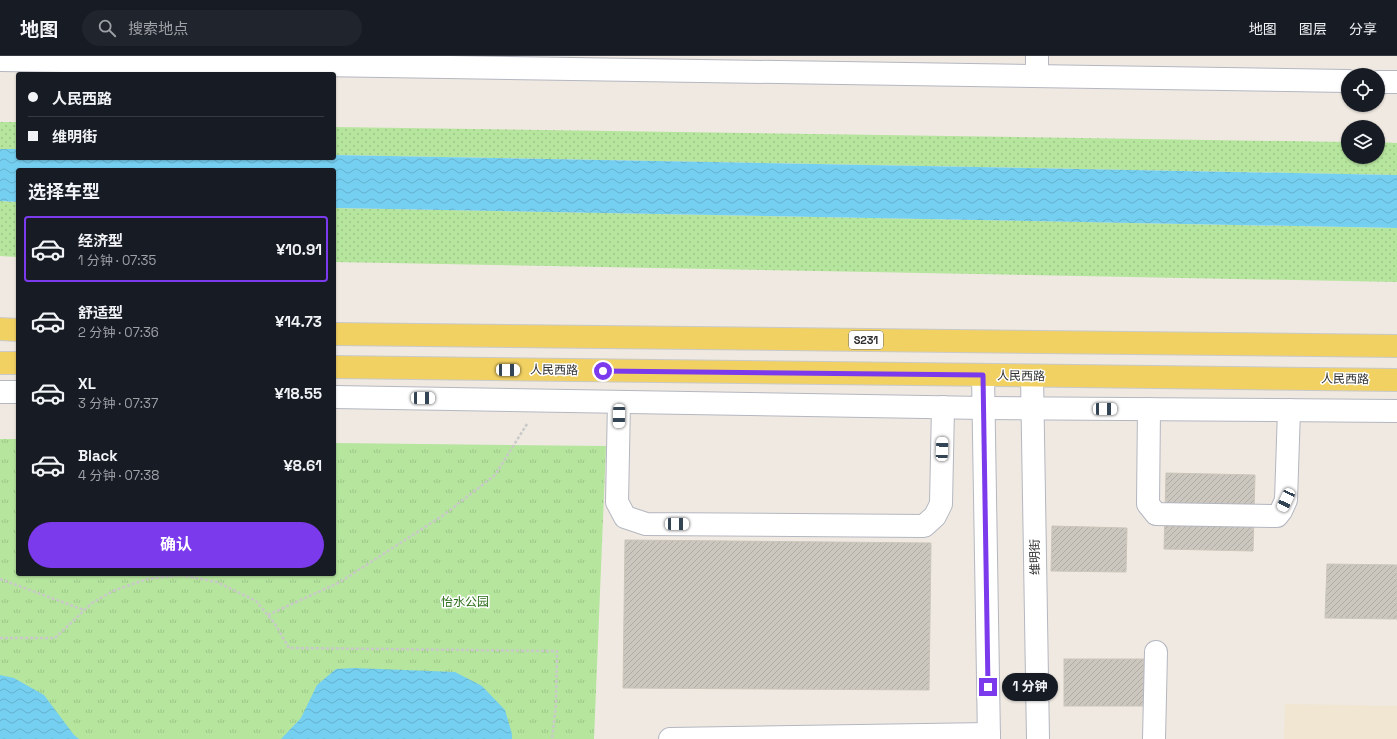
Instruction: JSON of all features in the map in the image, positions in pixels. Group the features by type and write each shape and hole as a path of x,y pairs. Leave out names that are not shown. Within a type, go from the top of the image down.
{"main road":[{"path":"0,329 16,330"},
{"name":"S231","path":"336,334 1397,346"},
{"path":"0,363 16,363"},
{"name":"人民西路","path":"336,368 1397,380"}],"street":[{"path":"0,60 143,59 1037,66 1341,81"},
{"path":"1385,82 1397,82"},
{"path":"670,739 989,736 983,375"},
{"name":"维明街","path":"1032,376 1038,739"},
{"path":"0,392 16,392"},
{"path":"336,397 984,408 1397,412"},
{"path":"619,402 617,502 625,517 646,524 924,526 935,516 941,504 943,407"},
{"path":"1149,409 1148,504 1156,514 1277,516 1286,500 1289,410"},
{"path":"1154,739 1156,652"}],"path":[{"path":"268,615 340,582 445,514 495,475 542,400"},
{"path":"0,638 55,638 84,610 113,591 147,579 172,576"},
{"path":"186,576 217,582 256,601 275,624 289,648 557,651 556,704 552,739"},
{"path":"0,579 84,610"}],"shaded area":[{"path":"1285,704 1397,706 1397,739 1284,739"}],"green space":[{"path":"0,122 16,122 16,149 0,149"},
{"path":"336,127 1341,142 1341,164 1385,164 1385,142 1397,143 1397,175 336,155"},
{"path":"0,201 16,202 16,257 0,256"},
{"path":"336,208 1397,228 1397,282 336,262"},
{"name":"怡水公园","path":"0,439 16,439 16,576 336,576 336,443 606,446 594,739 0,739"}],"water":[{"path":"0,149 16,149 16,160 336,160 336,155 1397,175 1397,228 336,208 336,168 16,168 16,202 0,201"},
{"path":"354,668 455,672 482,686 505,710 512,739 281,739 301,718 317,685 336,669"},
{"path":"0,675 14,678 44,695 74,735 79,739 0,739"}],"building":[{"path":"1166,473 1255,475 1253,551 1164,549"},
{"path":"1052,526 1127,528 1126,572 1051,571"},
{"path":"625,540 931,543 929,690 623,688"},
{"path":"1327,564 1397,565 1397,619 1325,618"},
{"path":"1064,659 1144,659 1144,706 1064,706"}],"route":[{"path":"603,371 983,375 988,687"}]}
